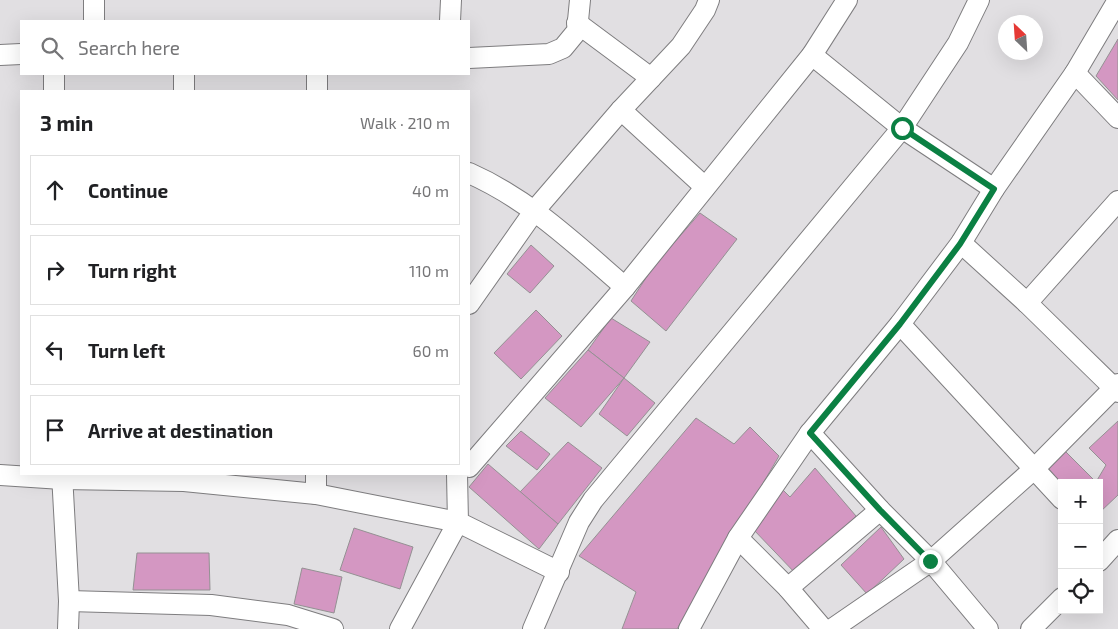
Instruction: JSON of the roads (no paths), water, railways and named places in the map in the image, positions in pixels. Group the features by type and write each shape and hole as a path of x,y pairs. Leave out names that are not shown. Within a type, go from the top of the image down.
{"street":[{"path":"94,0 94,20"},
{"path":"450,20 451,0"},
{"path":"470,58 549,54 563,48 577,31 580,0"},
{"path":"470,303 535,210 621,110 681,46 705,10 709,0"},
{"path":"470,463 625,287 812,55 847,0"},
{"path":"533,629 579,522 593,500 902,128 958,42 979,0"},
{"path":"689,629 738,538 810,433 900,324 960,244 994,189 1075,73 1118,0"},
{"path":"578,22 651,78"},
{"path":"0,55 20,54"},
{"path":"812,55 902,128 994,189"},
{"path":"1075,73 1118,118"},
{"path":"54,75 54,90"},
{"path":"184,75 184,90"},
{"path":"317,75 317,90"},
{"path":"621,110 705,187"},
{"path":"470,173 489,182 535,210 625,287"},
{"path":"1027,303 1118,201"},
{"path":"832,629 930,561 1034,468 1117,388 1027,303 960,244"},
{"path":"900,324 1058,495"},
{"path":"810,433 880,510 930,561 988,629"},
{"path":"0,475 184,477 316,494 458,522 559,572"},
{"path":"316,475 316,494"},
{"path":"400,629 458,522 461,475"},
{"path":"62,477 69,601 68,629"},
{"path":"788,588 880,510"},
{"path":"738,538 788,588 823,629"},
{"path":"69,601 211,605 288,615 333,629"},
{"path":"1031,629 1058,602"}]}
